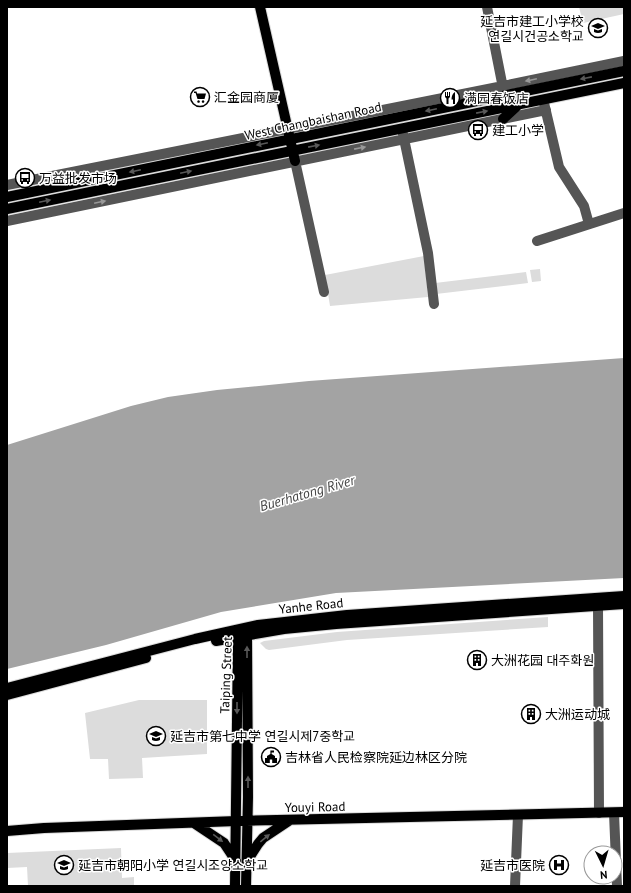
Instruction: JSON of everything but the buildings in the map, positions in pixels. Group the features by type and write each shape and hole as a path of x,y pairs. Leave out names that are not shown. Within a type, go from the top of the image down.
{"main road":[{"path":"260,7 286,129 295,161"},
{"name":"West Changbaishan Road","path":"7,197 289,139 504,91 624,71"},
{"name":"West Changbaishan Road","path":"7,208 624,83"},
{"path":"503,119 519,105"},
{"name":"Yanhe Road","path":"7,695 242,633 328,617 624,596"},
{"name":"Yanhe Road","path":"7,688 195,639 336,624 624,604"},
{"name":"Taiping Street","path":"242,633 247,821 246,886"},
{"name":"Taiping Street","path":"235,886 242,633"},
{"name":"Youyi Road","path":"7,831 44,828 194,822 619,812"},
{"path":"246,862 263,838 290,820"},
{"path":"194,822 224,843 236,861"}],"street":[{"path":"487,7 504,91"},
{"name":"West Changbaishan Road","path":"7,185 286,129 504,91 624,61"},
{"path":"543,100 559,167 584,206 589,224"},
{"path":"7,221 546,110"},
{"path":"402,128 428,253 434,304"},
{"path":"295,161 324,292"},
{"path":"537,241 624,213"},
{"path":"598,605 599,813"},
{"path":"617,886 619,812"},
{"path":"515,886 518,815"}],"shaded area":[{"path":"579,7 624,7 624,14 583,23"},
{"path":"424,256 428,297 330,306 325,275"},
{"path":"540,269 541,281 532,282 530,270"},
{"path":"526,272 528,283 436,294 435,283"},
{"path":"548,617 548,627 347,640 269,650 260,643 264,641 337,632"},
{"path":"139,700 207,700 207,754 142,758 143,778 109,779 108,759 90,759 85,713"},
{"name":"延吉市朝阳小学 연길시조양소학교","path":"121,848 122,878 134,877 134,886 28,886 27,867 7,868 7,853"}],"water":[{"name":"Buerhatong River","path":"624,358 624,578 336,593 221,612 106,645 7,669 7,445 131,406 168,397 217,390 309,381"}],"place":[{"name":"延吉市建工小学校 연길시건공소학교","path":"598,28"},
{"name":"汇金园商厦","path":"200,97"},
{"name":"满园春饭店","path":"450,98"},
{"name":"建工小学","path":"478,130"},
{"name":"万益批发市场","path":"25,178"},
{"name":"大洲花园 대주화원","path":"477,660"},
{"name":"大洲运动城","path":"531,714"},
{"name":"延吉市第七中学 연길시제7중학교","path":"156,736"},
{"name":"吉林省人民检察院延边林区分院","path":"271,757"},
{"name":"延吉市朝阳小学 연길시조양소학교","path":"64,865"},
{"name":"延吉市医院","path":"559,865"}]}
